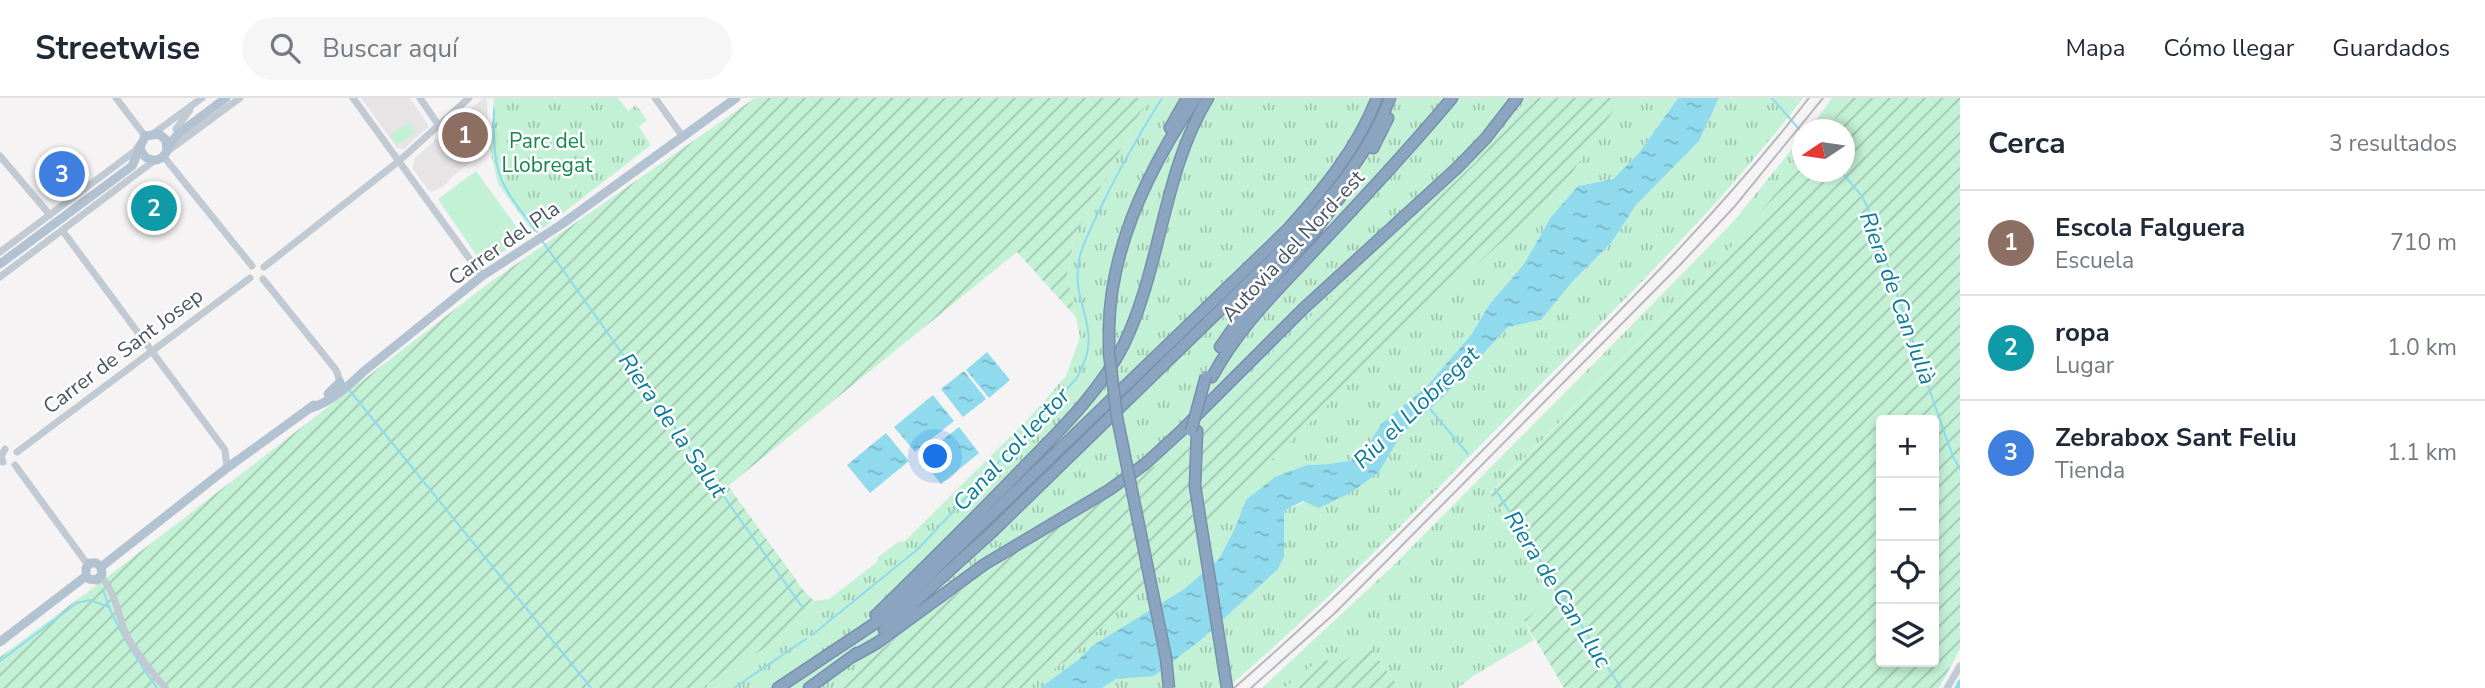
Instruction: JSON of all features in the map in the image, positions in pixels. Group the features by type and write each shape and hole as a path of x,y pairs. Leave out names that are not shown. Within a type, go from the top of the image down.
{"highway":[{"path":"1169,688 1166,658 1117,417 1109,329 1114,276 1138,193 1187,98"},
{"path":"1128,228 1177,127 1196,98"},
{"path":"856,636 1060,430 1105,376 1133,323 1145,289 1175,169 1208,98"},
{"path":"778,688 883,618 911,593 1287,230 1321,192 1348,155 1377,98"},
{"path":"809,688 852,657 992,532 1295,237 1334,194 1362,156 1390,98"},
{"path":"1209,376 1222,345 1246,310 1317,230 1343,195 1382,132 1396,98"},
{"name":"Autovia del Nord-est","path":"1227,688 1192,462 1194,431 1209,376 1254,315 1390,170 1451,98"},
{"path":"852,657 877,643 985,564 1086,504 1145,464 1303,309 1458,167 1486,138 1517,98"}],"main road":[{"path":"132,166 148,139 176,129 218,98"},
{"path":"0,264 132,166 161,155 177,134 226,98"},
{"name":"Carrer del Pla","path":"101,567 227,468 311,408 321,405 345,381 363,372 482,276 550,232 736,98"},
{"path":"148,139 144,157 161,155"},
{"path":"148,139 166,140 161,155"},
{"path":"96,563 101,567 100,578 93,580 86,576 88,565 96,563"},
{"path":"0,642 86,576"}],"street":[{"path":"116,98 148,139"},
{"path":"0,252 203,98"},
{"path":"176,129 188,112 203,98"},
{"path":"0,277 240,98"},
{"path":"353,98 482,276"},
{"path":"420,98 439,126"},
{"path":"264,267 399,161 469,98"},
{"path":"655,98 683,137"},
{"path":"161,155 252,266"},
{"path":"0,156 50,215"},
{"path":"62,230 225,450 227,468"},
{"path":"259,264 264,267 266,273 263,279 257,281 250,278 249,269 252,266 259,264"},
{"name":"Carrer de Sant Josep","path":"17,452 250,278"},
{"path":"263,279 345,381"},
{"path":"3,446 17,452 19,457 15,465 1,463 3,446"},
{"path":"225,450 244,456"},
{"path":"15,465 88,565"},
{"path":"100,578 111,592 129,639 165,688"},
{"path":"1947,688 1960,666"}],"shaded area":[{"path":"361,98 410,98 429,126 404,149 397,148"},
{"path":"483,98 487,98 488,149 443,187 430,192 413,169 414,159"}],"green space":[{"name":"Parc del Llobregat","path":"494,98 618,98 628,111 636,105 647,120 639,127 651,145 545,227 533,232 498,184 490,149"},
{"path":"755,98 1151,98 1140,113 1075,235 1067,276 1076,317 1017,252 728,486 814,601 800,626 701,688 0,688 0,657 489,283"},
{"path":"1151,98 1528,98 1476,162 1278,347 1158,464 1015,552 920,619 832,688 701,688 800,626 814,601 829,599 877,562 878,557 898,542 905,541 1030,417 1066,376 1080,337 1067,276 1075,235 1140,113"},
{"path":"1528,98 1622,98 1562,188 1392,341 1070,658 1027,688 832,688 920,619 1015,552 1158,464 1278,347 1476,162"},
{"path":"1622,98 1678,98 1639,153 1613,179 1578,186 1551,217 1524,264 1489,305 1471,335 1426,387 1381,424 1360,459 1307,465 1246,500 1219,559 1184,589 1092,646 1040,688 1027,688 1070,658 1392,341 1562,188"},
{"path":"1719,98 1803,98 1740,175 1674,248 1346,579 1227,688 1102,688 1116,679 1154,675 1202,639 1278,569 1284,557 1283,511 1379,472 1401,435 1440,400 1508,327 1541,320 1573,281 1612,242 1636,205 1699,141"},
{"path":"1832,98 1850,98 1834,119 1817,119"},
{"path":"1850,98 1960,98 1960,649 1939,688 1564,688 1524,620 1557,595 1490,494 1724,255 1792,174 1792,182 1855,182 1855,119 1834,119"},
{"path":"409,123 416,133 397,145 390,135"},
{"path":"1792,149 1792,174 1724,255 1490,493 1557,596 1524,620 1534,640 1473,676 1458,688 1399,688 1368,645 1333,668 1324,657 1284,688 1262,688 1392,567 1733,222"},
{"path":"476,171 521,233 520,240 487,263 481,262 438,199"},
{"path":"1368,645 1399,688 1284,688 1324,656 1333,668"}],"water":[{"name":"Riu el Llobregat","path":"1678,98 1719,98 1699,141 1636,205 1612,242 1573,281 1541,320 1508,327 1440,400 1401,435 1379,472 1352,492 1319,508 1303,501 1284,511 1284,557 1278,569 1202,639 1154,676 1116,679 1102,688 1040,688 1092,646 1184,589 1219,559 1246,500 1275,477 1307,465 1360,459 1381,424 1426,387 1471,335 1489,305 1524,264 1551,217 1578,186 1613,179 1639,153"},
{"path":"987,352 1010,380 989,398 966,370"},
{"path":"964,371 986,399 963,417 941,389"},
{"path":"933,395 954,421 915,452 894,427"},
{"path":"959,427 979,453 941,484 920,458"},
{"path":"886,433 909,461 870,493 847,465"}],"waterway":[{"name":"Canal col·lector","path":"812,635 918,549 1076,379 1085,361 1088,346 1086,318 1079,291 1080,254 1112,185 1162,98"},
{"name":"Riera de Can Julià","path":"1772,98 1792,121"},
{"name":"Riera de la Salut","path":"494,109 495,152 503,183 537,232"},
{"name":"Riera de Can Julià","path":"1850,182 1862,196 1869,211 1953,457 1960,469"},
{"name":"Riera de la Salut","path":"543,242 803,608"},
{"path":"350,391 591,688"},
{"name":"Riu el Llobregat","path":"1430,409 1468,454"},
{"name":"Riera de Can Lluc","path":"1495,489 1621,688"},
{"path":"103,590 126,641 157,688"},
{"path":"0,661 77,603 90,600 109,607"},
{"name":"Canal col·lector","path":"734,688 806,639"},
{"path":"1957,688 1960,682"}],"railway":[{"path":"1234,688 1385,548 1603,328 1709,216 1809,98"},
{"path":"1251,688 1335,613 1680,265 1735,206 1823,98"}],"place":[{"name":"Escola Falguera","path":"465,135"},
{"name":"Zebrabox Sant Feliu","path":"62,174"},
{"name":"ropa","path":"154,208"}]}
